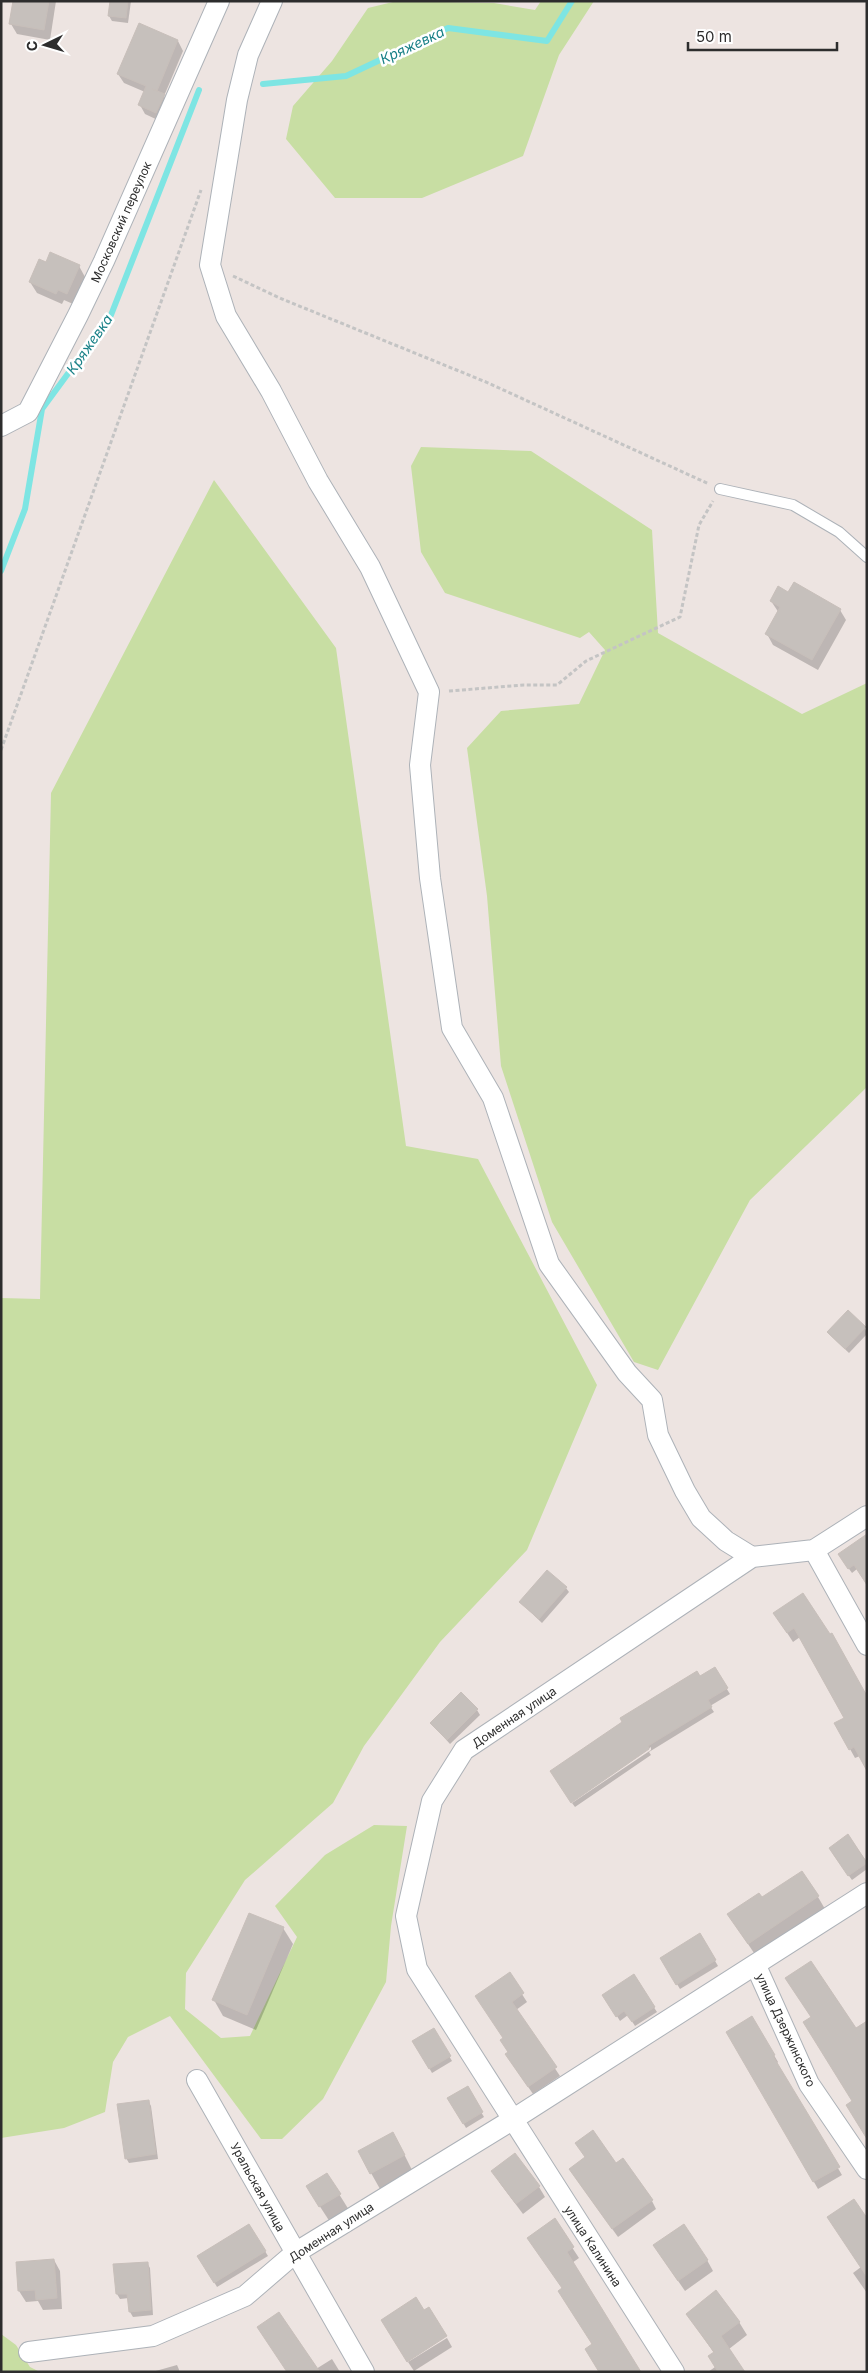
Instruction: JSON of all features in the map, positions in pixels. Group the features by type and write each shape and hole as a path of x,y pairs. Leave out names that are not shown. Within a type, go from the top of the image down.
{"street":[{"name":"Московский переулок","path":"1,426 28,412 74,324 220,1"},
{"path":"272,1 248,55 237,100 210,266 226,316 271,391 318,481 370,567 429,692 420,764 430,878 452,1028 493,1098 549,1264 626,1373 652,1400 658,1435 684,1492 701,1518 726,1541 752,1556"},
{"path":"867,1516 814,1550 867,1645"},
{"name":"Доменная улица","path":"512,2120 418,1969 406,1916 432,1800 464,1750 752,1556 814,1550"},
{"name":"Доменная улица","path":"29,2352 153,2336 246,2296 295,2253 512,2120 756,1966 867,1893"},
{"name":"улица Дзержинского","path":"756,1966 809,2084 867,2169"},
{"name":"Уральская улица","path":"197,2080 364,2372"},
{"name":"улица Калинина","path":"512,2120 674,2372"}],"lane":[{"path":"720,488 793,505 839,532 867,557"}],"path":[{"path":"1,750 204,182"},
{"path":"210,266 282,299 486,382 720,488 699,526 680,617 586,661 557,685 524,685 429,692"}],"green space":[{"path":"397,1 494,3 535,10 541,1 594,1 559,55 523,156 422,198 335,198 286,139 293,106 332,61 368,8"},
{"path":"421,447 531,451 652,530 658,633 802,714 867,683 867,1087 750,1200 658,1370 634,1362 552,1222 501,1066 487,896 467,748 501,711 579,704 605,650 589,632 580,638 445,593 421,552 411,466"},
{"path":"214,480 336,648 406,1146 478,1159 597,1385 527,1550 440,1642 364,1746 333,1803 245,1880 186,1973 185,2009 221,2038 250,2036 297,1937 275,1906 325,1855 374,1825 407,1826 391,1926 386,1982 323,2099 282,2139 261,2139 170,2016 128,2037 113,2062 105,2112 64,2128 1,2138 1,1298 40,1299 51,793"},
{"path":"1,2334 16,2345 30,2367 40,2372 1,2372"}],"building":[{"path":"13,1 49,1 44,30 9,24"},
{"path":"110,1 128,1 126,18 108,16"},
{"path":"139,23 178,40 157,91 165,94 156,113 138,105 146,86 117,74"},
{"path":"50,252 80,265 67,294 58,290 56,294 29,282 39,259 46,262"},
{"path":"794,582 841,609 812,660 765,634 780,607 770,601 778,586 788,592"},
{"path":"848,1310 866,1327 845,1349 827,1332"},
{"path":"867,1534 867,1585 854,1565 848,1569 838,1554"},
{"path":"547,1570 567,1587 539,1619 519,1602"},
{"path":"803,1593 830,1634 832,1633 867,1696 867,1771 854,1747 849,1750 834,1723 844,1718 794,1628 787,1633 773,1613"},
{"path":"715,1667 728,1688 708,1700 712,1707 648,1746 649,1749 571,1803 550,1771 622,1722 620,1718 697,1671 700,1676"},
{"path":"461,1692 478,1709 447,1740 430,1723"},
{"path":"848,1834 867,1863 848,1876 829,1848"},
{"path":"802,1871 819,1896 748,1944 727,1914 759,1893 762,1897"},
{"path":"249,1913 284,1927 247,2015 212,2000"},
{"path":"700,1933 716,1960 676,1985 660,1958"},
{"path":"811,1961 856,2028 867,2021 867,2139 846,2105 852,2101 803,2022 811,2017 785,1978"},
{"path":"510,1972 524,1993 512,2002 557,2067 528,2087 505,2054 508,2052 500,2040 503,2038 475,1996"},
{"path":"634,1974 655,2007 632,2022 624,2011 616,2017 602,1995"},
{"path":"752,2016 775,2055 773,2056 840,2167 813,2182 726,2032"},
{"path":"434,2028 451,2056 429,2069 412,2041"},
{"path":"468,2086 483,2112 463,2124 447,2098"},
{"path":"149,2100 156,2154 125,2159 117,2104"},
{"path":"593,2130 616,2163 623,2158 653,2200 612,2229 569,2169 585,2157 575,2143"},
{"path":"393,2132 405,2155 370,2174 358,2151"},
{"path":"515,2153 540,2186 516,2204 491,2171"},
{"path":"327,2173 341,2194 319,2207 306,2186"},
{"path":"854,2199 867,2218 867,2277 827,2217"},
{"path":"555,2218 574,2247 567,2252 641,2372 599,2372 585,2349 592,2344 558,2291 562,2288 527,2238"},
{"path":"249,2224 266,2251 214,2283 197,2256"},
{"path":"684,2224 708,2260 678,2281 653,2245"},
{"path":"54,2259 57,2298 36,2300 35,2290 18,2291 16,2262"},
{"path":"148,2262 151,2310 129,2312 127,2294 116,2294 113,2264"},
{"path":"716,2290 740,2322 721,2336 745,2372 718,2372 708,2356 714,2352 686,2314"},
{"path":"416,2297 424,2310 429,2307 447,2336 407,2362 381,2320"},
{"path":"279,2312 320,2372 287,2372 257,2327"}],"waterway":[{"name":"Кряжевка","path":"263,84 346,76 448,28 547,41 572,1"},
{"name":"Кряжевка","path":"1,571 25,509 42,409 111,315 199,90"}]}
